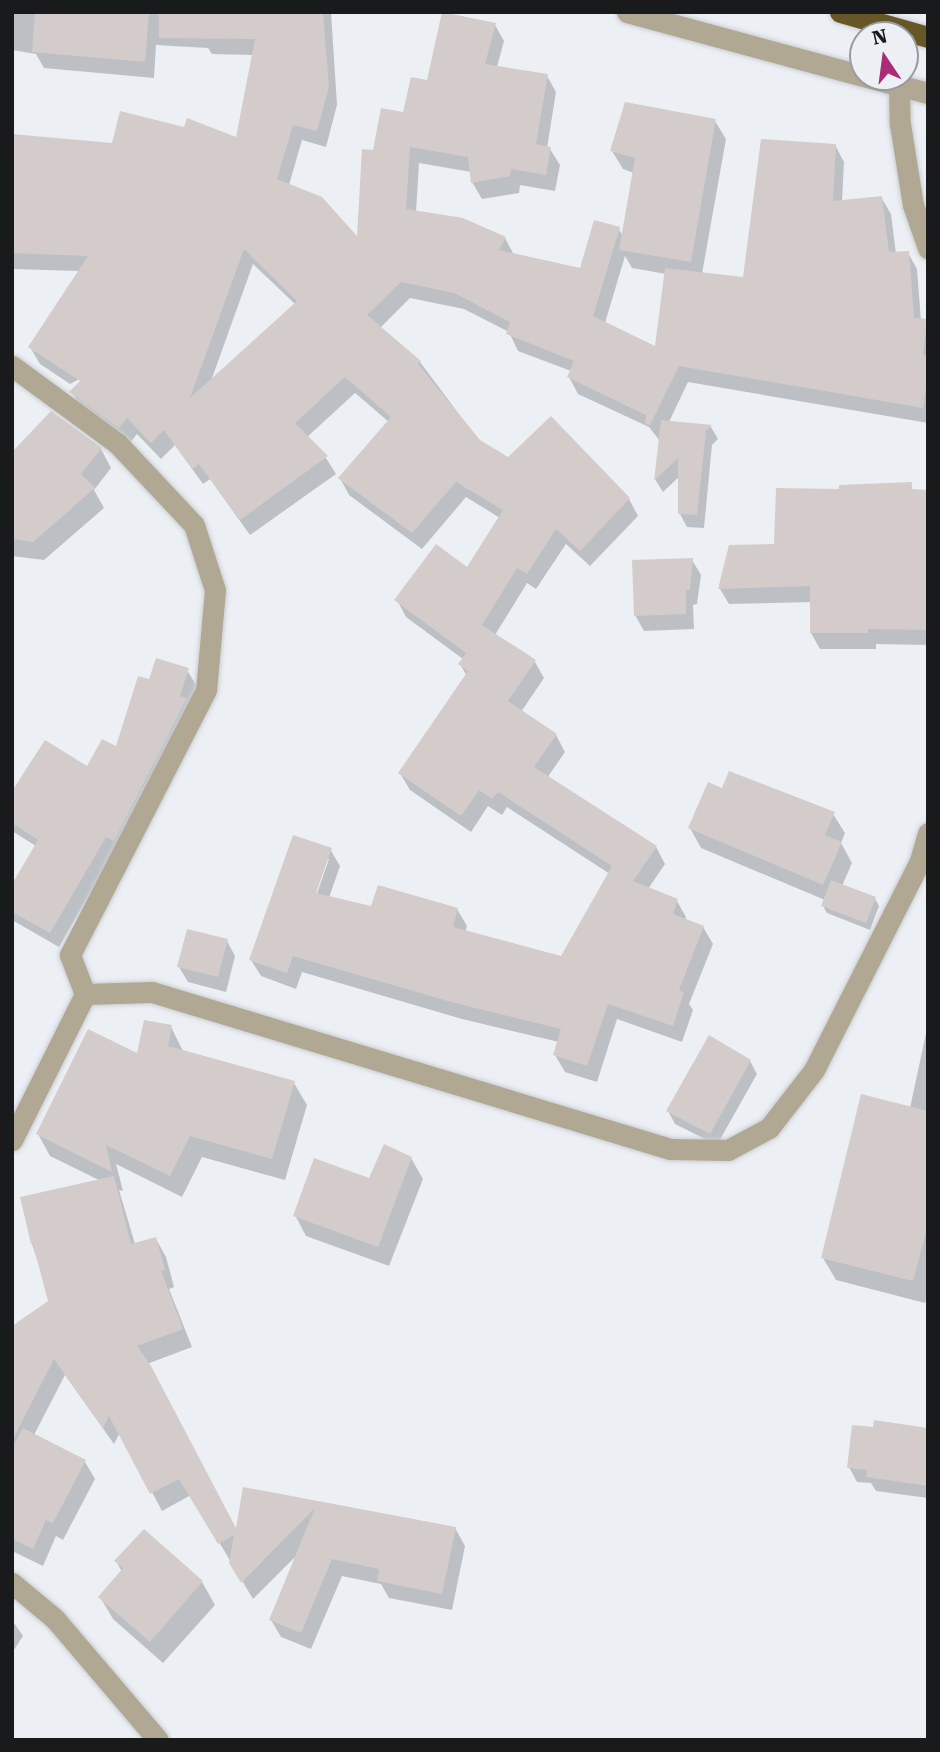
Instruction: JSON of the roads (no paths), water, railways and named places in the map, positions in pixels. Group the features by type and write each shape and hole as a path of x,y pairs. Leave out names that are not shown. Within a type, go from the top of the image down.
{"highway":[{"path":"840,12 928,37"}],"street":[{"path":"627,12 849,72"},
{"path":"899,91 901,124 913,205 928,247"},
{"path":"12,366 117,443 194,525 215,590 206,690 70,955 85,995 12,1140"},
{"path":"85,995 152,992 670,1149 728,1150 769,1128 814,1070 920,861 928,833"},
{"path":"12,1583 55,1619 158,1740"}]}
